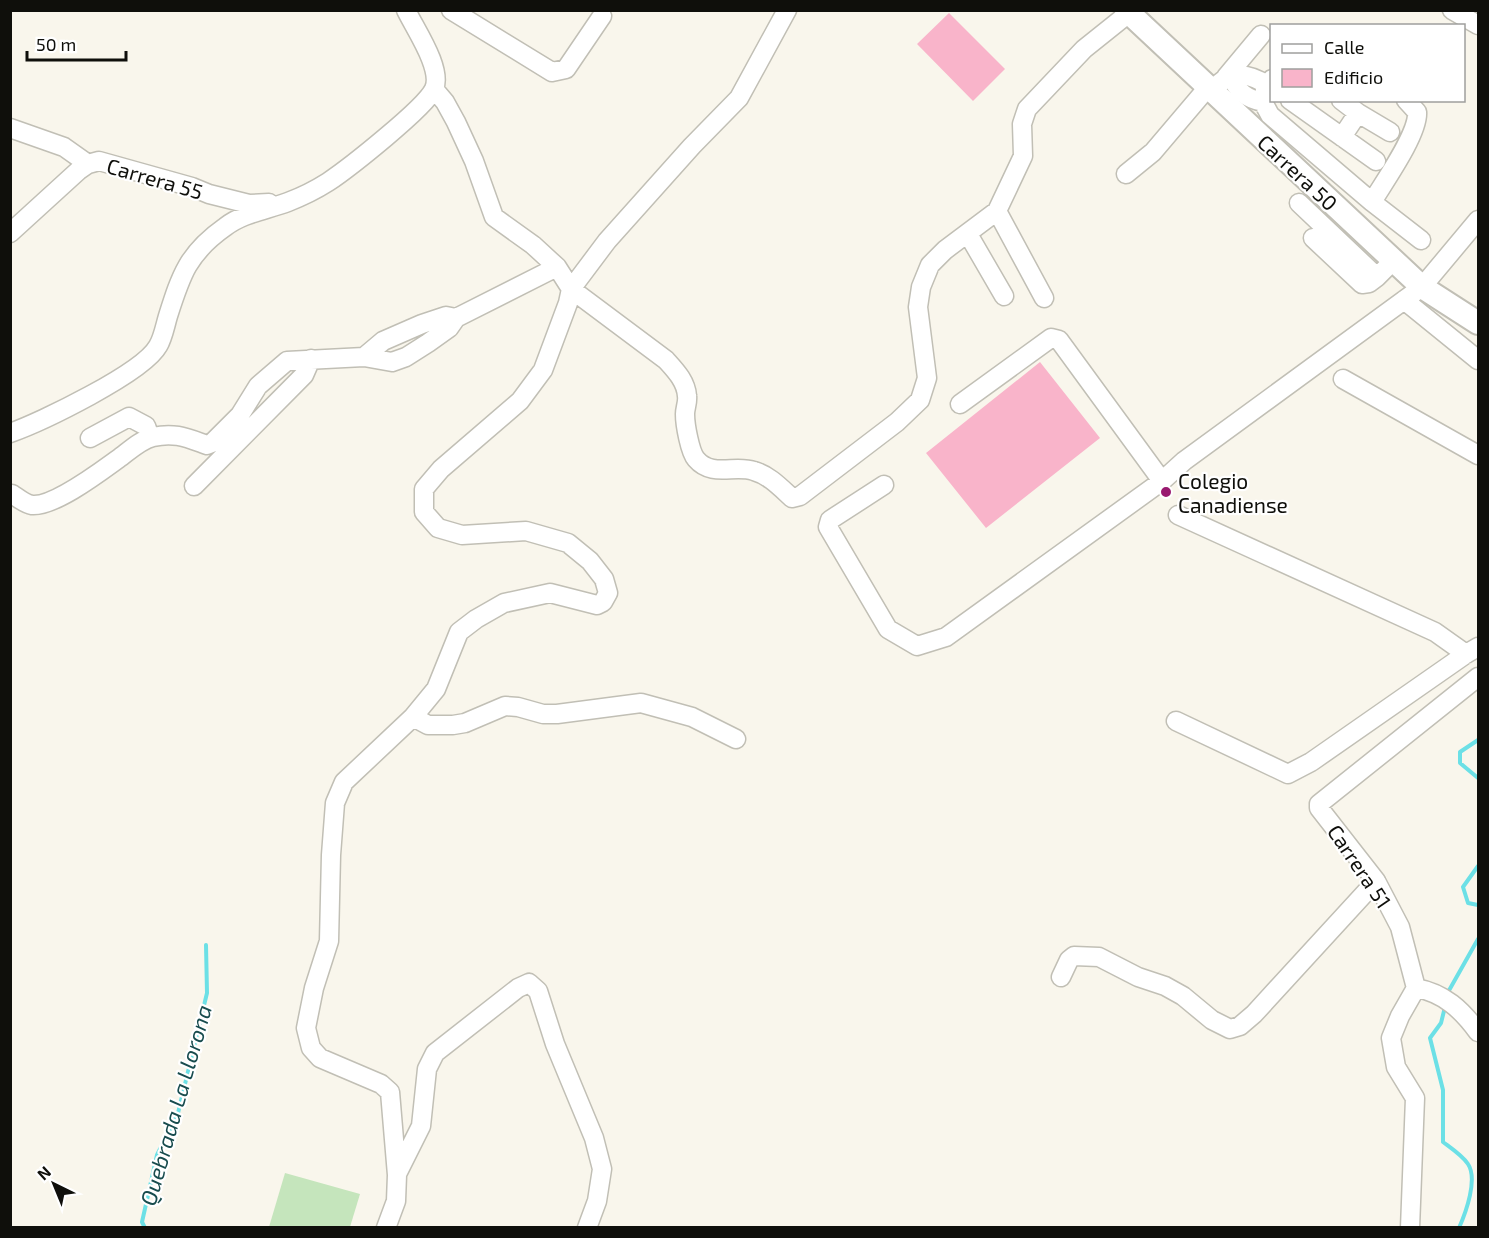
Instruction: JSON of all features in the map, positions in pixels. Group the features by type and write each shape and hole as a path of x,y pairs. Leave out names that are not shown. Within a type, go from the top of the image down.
{"main road":[{"name":"Carrera 50","path":"1128,12 1220,82 1393,261 1413,293 1479,323"}],"street":[{"path":"10,433 69,406 143,363 158,346 183,271 207,241 227,225 258,211 289,202 326,183 419,108 434,89 437,79 435,67 406,10"},
{"path":"451,10 552,72 566,69 602,16"},
{"path":"386,1227 396,1201 390,1092 381,1084 320,1058 311,1048 306,1028 314,988 329,941 335,803 344,782 413,717 436,689 459,632 504,603 550,593 597,605 603,602 608,593 604,579 590,561 568,543 526,531 462,535 438,528 424,512 424,489 441,469 520,401 543,370 571,289 607,241 692,146 739,98 787,10"},
{"path":"1452,10 1479,25"},
{"path":"434,89 445,102 465,141 494,217 533,245 557,267 571,289 666,360 676,371 684,383 687,396 685,414 687,432 695,458 704,465 717,470 753,470 772,480 792,498 800,496 897,422 920,400 927,378 918,307 921,287 930,265 945,250 997,212 1023,156 1022,124 1027,109 1084,49 1128,12"},
{"path":"1126,174 1153,152 1220,82 1261,34"},
{"path":"1220,82 1237,89 1253,100 1269,89"},
{"path":"1269,89 1270,115 1372,202 1421,240"},
{"path":"1293,102 1376,160"},
{"path":"1344,102 1390,132"},
{"path":"1372,202 1413,134 1418,120 1417,112 1408,102"},
{"path":"1342,137 1358,113"},
{"path":"10,128 64,147 88,164"},
{"name":"Carrera 55","path":"10,233 88,164 99,161 249,204 289,202"},
{"path":"1299,203 1377,277"},
{"path":"997,212 1044,298"},
{"path":"884,485 830,520 828,527 888,629 917,646 946,637 1162,481 1193,454 1413,293 1479,220"},
{"path":"968,234 1004,296"},
{"path":"1312,238 1362,284 1369,283 1393,261"},
{"path":"12,494 22,502 32,505 46,503 81,484 150,437 170,435 191,438 207,445 212,443 240,415 258,386 287,361 364,357 383,341 446,316 456,318 557,267"},
{"path":"1413,293 1479,360"},
{"path":"960,404 1051,338 1059,340 1162,481"},
{"path":"194,486 304,375 311,359"},
{"path":"1343,379 1479,454"},
{"path":"90,438 129,417 146,426 150,437"},
{"path":"1176,721 1288,774 1311,762 1472,651 1178,515"},
{"name":"Carrera 51","path":"1416,988 1400,927 1376,881 1344,837 1319,808 1320,804 1479,678"},
{"path":"413,717 428,725 453,725 465,723 505,706 543,714 557,714 641,703 692,717 736,739"},
{"path":"1061,977 1069,960 1074,956 1099,957 1138,978 1166,986 1183,996 1212,1020 1230,1029 1240,1026 1254,1014 1376,881"},
{"path":"396,1175 421,1126 427,1069 435,1053 518,988 529,983 538,991 555,1044 594,1138 602,1169 597,1201 587,1227"},
{"path":"1410,1227 1415,1098 1396,1067 1391,1038 1416,988 1430,990 1448,1000 1479,1032"}],"green space":[{"path":"285,1173 360,1194 350,1227 269,1227"}],"building":[{"path":"949,13 1005,69 973,101 917,44"},
{"path":"1040,362 1100,438 986,528 926,453"}],"waterway":[{"path":"1478,740 1460,752 1460,763 1478,778"},
{"path":"1478,866 1463,887 1468,903 1478,905"},
{"path":"1447,994 1478,939"},
{"name":"Quebrada La Llorona","path":"145,1228 142,1222 157,1155 178,1113 207,993 206,945"},
{"path":"1445,1007 1441,1023 1430,1038 1443,1090 1443,1142 1457,1152 1471,1170 1470,1196 1459,1228"}],"place":[{"name":"Colegio Canadiense","path":"1166,492"}]}
